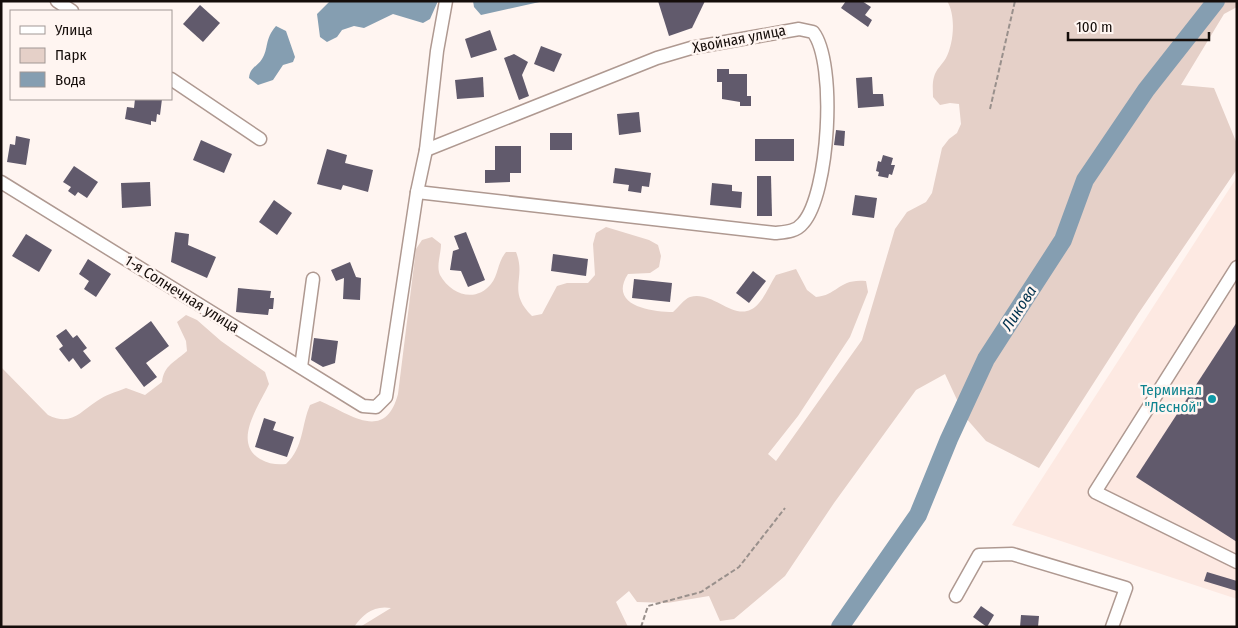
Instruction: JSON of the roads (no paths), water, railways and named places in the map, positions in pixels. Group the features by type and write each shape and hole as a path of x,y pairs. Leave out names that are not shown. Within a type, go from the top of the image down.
{"street":[{"path":"57,1 70,10"},
{"path":"417,192 426,150 437,51 446,1"},
{"name":"Хвойная улица","path":"417,192 775,232 796,229 804,223 811,209 828,133 827,98 821,47 813,32 799,29 691,48 658,58 426,150"},
{"path":"172,80 260,139"},
{"name":"1-я Солнечная улица","path":"1,182 363,406 376,407 386,398 417,192"},
{"path":"1237,267 1095,492 1237,562"},
{"path":"301,368 313,279"},
{"path":"956,596 979,555 1012,554 1126,588 1112,627"}],"water":[{"path":"330,1 438,1 430,19 423,23 393,14 364,28 354,26 342,30 337,37 327,42 320,37 317,14"},
{"path":"473,1 544,1 481,15 474,7"},
{"path":"276,26 286,31 295,57 293,62 283,65 273,80 258,85 249,78 250,74 252,69 262,59 268,40"}],"waterway":[{"name":"Ликова","path":"840,627 918,515 949,439 986,359 1063,240 1085,180 1146,90 1216,1"}],"place":[{"name":"Терминал \"Лесной\"","path":"1212,399"}]}
